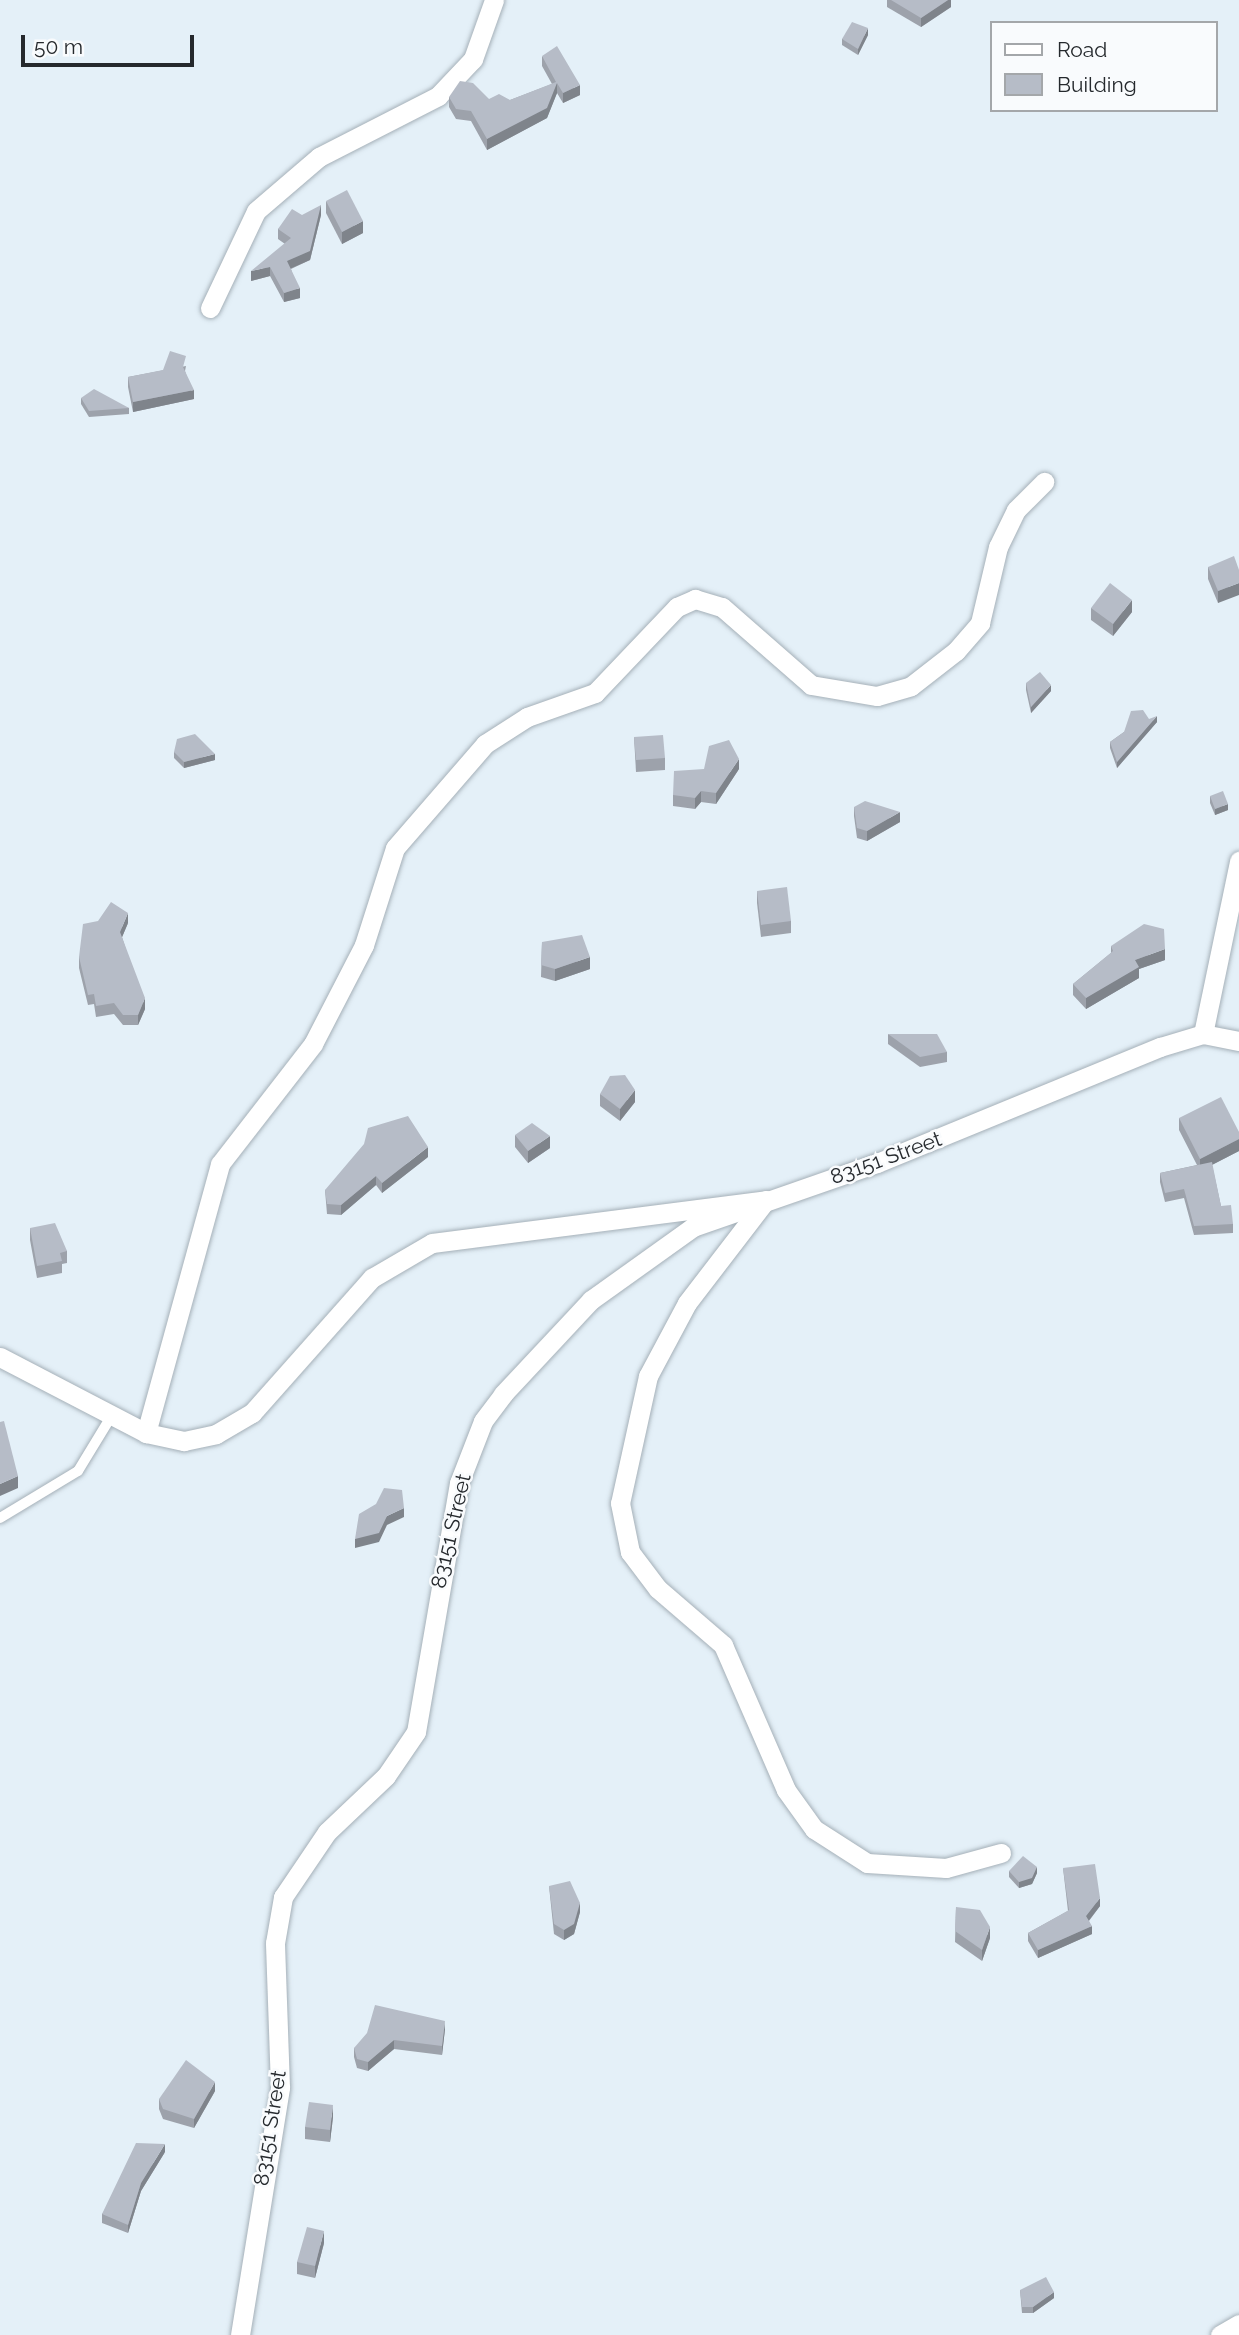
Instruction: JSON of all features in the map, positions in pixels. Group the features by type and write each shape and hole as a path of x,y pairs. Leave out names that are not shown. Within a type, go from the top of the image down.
{"street":[{"path":"210,308 257,211 319,157 438,96 473,59 494,0"},
{"path":"146,1433 220,1164 313,1044 364,945 395,848 485,744 527,717 595,693 677,607 695,599 722,607 811,685 877,696 911,686 956,652 980,623 998,547 1016,510 1044,482"},
{"path":"1239,860 1203,1034 1239,1041"},
{"name":"83151 Street","path":"240,2335 280,2087 277,1921 310,1853 386,1776 416,1731 440,1566 459,1483 483,1421 529,1361 635,1265 693,1227 1203,1034"},
{"path":"0,1357 146,1433 184,1441 234,1426 270,1395 372,1278 432,1243 766,1200"},
{"path":"766,1200 687,1303 648,1376 620,1503 630,1552 657,1588 723,1645 786,1790 814,1829 867,1863 946,1868 1001,1853"},
{"path":"1220,2335 1239,2324"}],"lane":[{"path":"0,1518 78,1471 112,1414"}],"building":[{"path":"891,0 948,0 921,18"},
{"path":"852,22 868,28 858,49 842,39"},
{"path":"557,46 580,85 563,93 557,83 547,108 487,139 471,111 456,109 449,97 460,81 473,83 489,99 499,94 510,100 556,82 542,56"},
{"path":"347,190 363,221 342,232 326,201"},
{"path":"321,205 310,251 287,261 300,288 284,293 270,267 251,271 291,238 278,229 292,209 302,215"},
{"path":"170,351 186,356 183,367 194,390 133,402 128,377 163,370"},
{"path":"94,389 129,408 89,411 81,398"},
{"path":"1234,556 1239,570 1239,583 1218,591 1208,567"},
{"path":"1110,583 1132,600 1113,624 1091,608"},
{"path":"1040,672 1051,685 1031,707 1026,683"},
{"path":"1143,710 1149,719 1157,716 1117,762 1110,742 1124,732 1131,711"},
{"path":"195,734 215,754 184,762 174,752 177,739"},
{"path":"663,735 665,758 636,760 634,737"},
{"path":"729,740 739,759 716,793 701,791 695,798 673,795 674,771 704,769 709,746"},
{"path":"1223,791 1228,804 1215,809 1210,796"},
{"path":"865,801 900,812 867,831 857,828 854,807"},
{"path":"787,887 791,921 761,925 757,891"},
{"path":"111,902 128,913 120,932 145,998 138,1015 123,1015 114,1003 96,1006 94,994 88,995 79,957 83,924 98,921"},
{"path":"1144,924 1164,929 1165,949 1135,960 1139,967 1086,998 1073,984 1113,951 1111,946"},
{"path":"582,935 590,957 555,969 541,965 542,942"},
{"path":"888,1034 937,1034 947,1052 920,1057"},
{"path":"625,1075 635,1090 620,1109 600,1094 610,1076"},
{"path":"1221,1097 1239,1132 1239,1139 1200,1159 1179,1118"},
{"path":"408,1116 428,1147 382,1183 376,1176 341,1205 327,1204 325,1190 364,1144 368,1128"},
{"path":"532,1123 550,1136 528,1151 515,1135"},
{"path":"1212,1162 1221,1206 1231,1205 1233,1224 1194,1226 1184,1189 1165,1193 1160,1173"},
{"path":"55,1223 67,1251 60,1253 62,1261 37,1266 30,1228"},
{"path":"4,1421 18,1476 0,1484 0,1422"},
{"path":"384,1488 402,1490 404,1508 387,1516 379,1533 355,1539 359,1514 376,1504"},
{"path":"1023,1856 1037,1867 1032,1878 1019,1882 1009,1871"},
{"path":"1095,1864 1100,1898 1086,1916 1092,1926 1038,1950 1028,1933 1069,1910 1063,1868"},
{"path":"570,1881 580,1903 574,1924 564,1930 554,1924 549,1886"},
{"path":"956,1907 980,1910 990,1927 982,1950 955,1931"},
{"path":"375,2005 445,2021 442,2046 394,2040 368,2062 357,2059 354,2048 367,2033"},
{"path":"186,2060 215,2082 194,2119 163,2109 159,2099"},
{"path":"309,2102 333,2105 330,2130 305,2127"},
{"path":"136,2143 165,2144 141,2183 128,2225 102,2214"},
{"path":"307,2227 324,2231 315,2266 297,2262"},
{"path":"1046,2277 1054,2292 1033,2307 1022,2307 1020,2290"}]}
